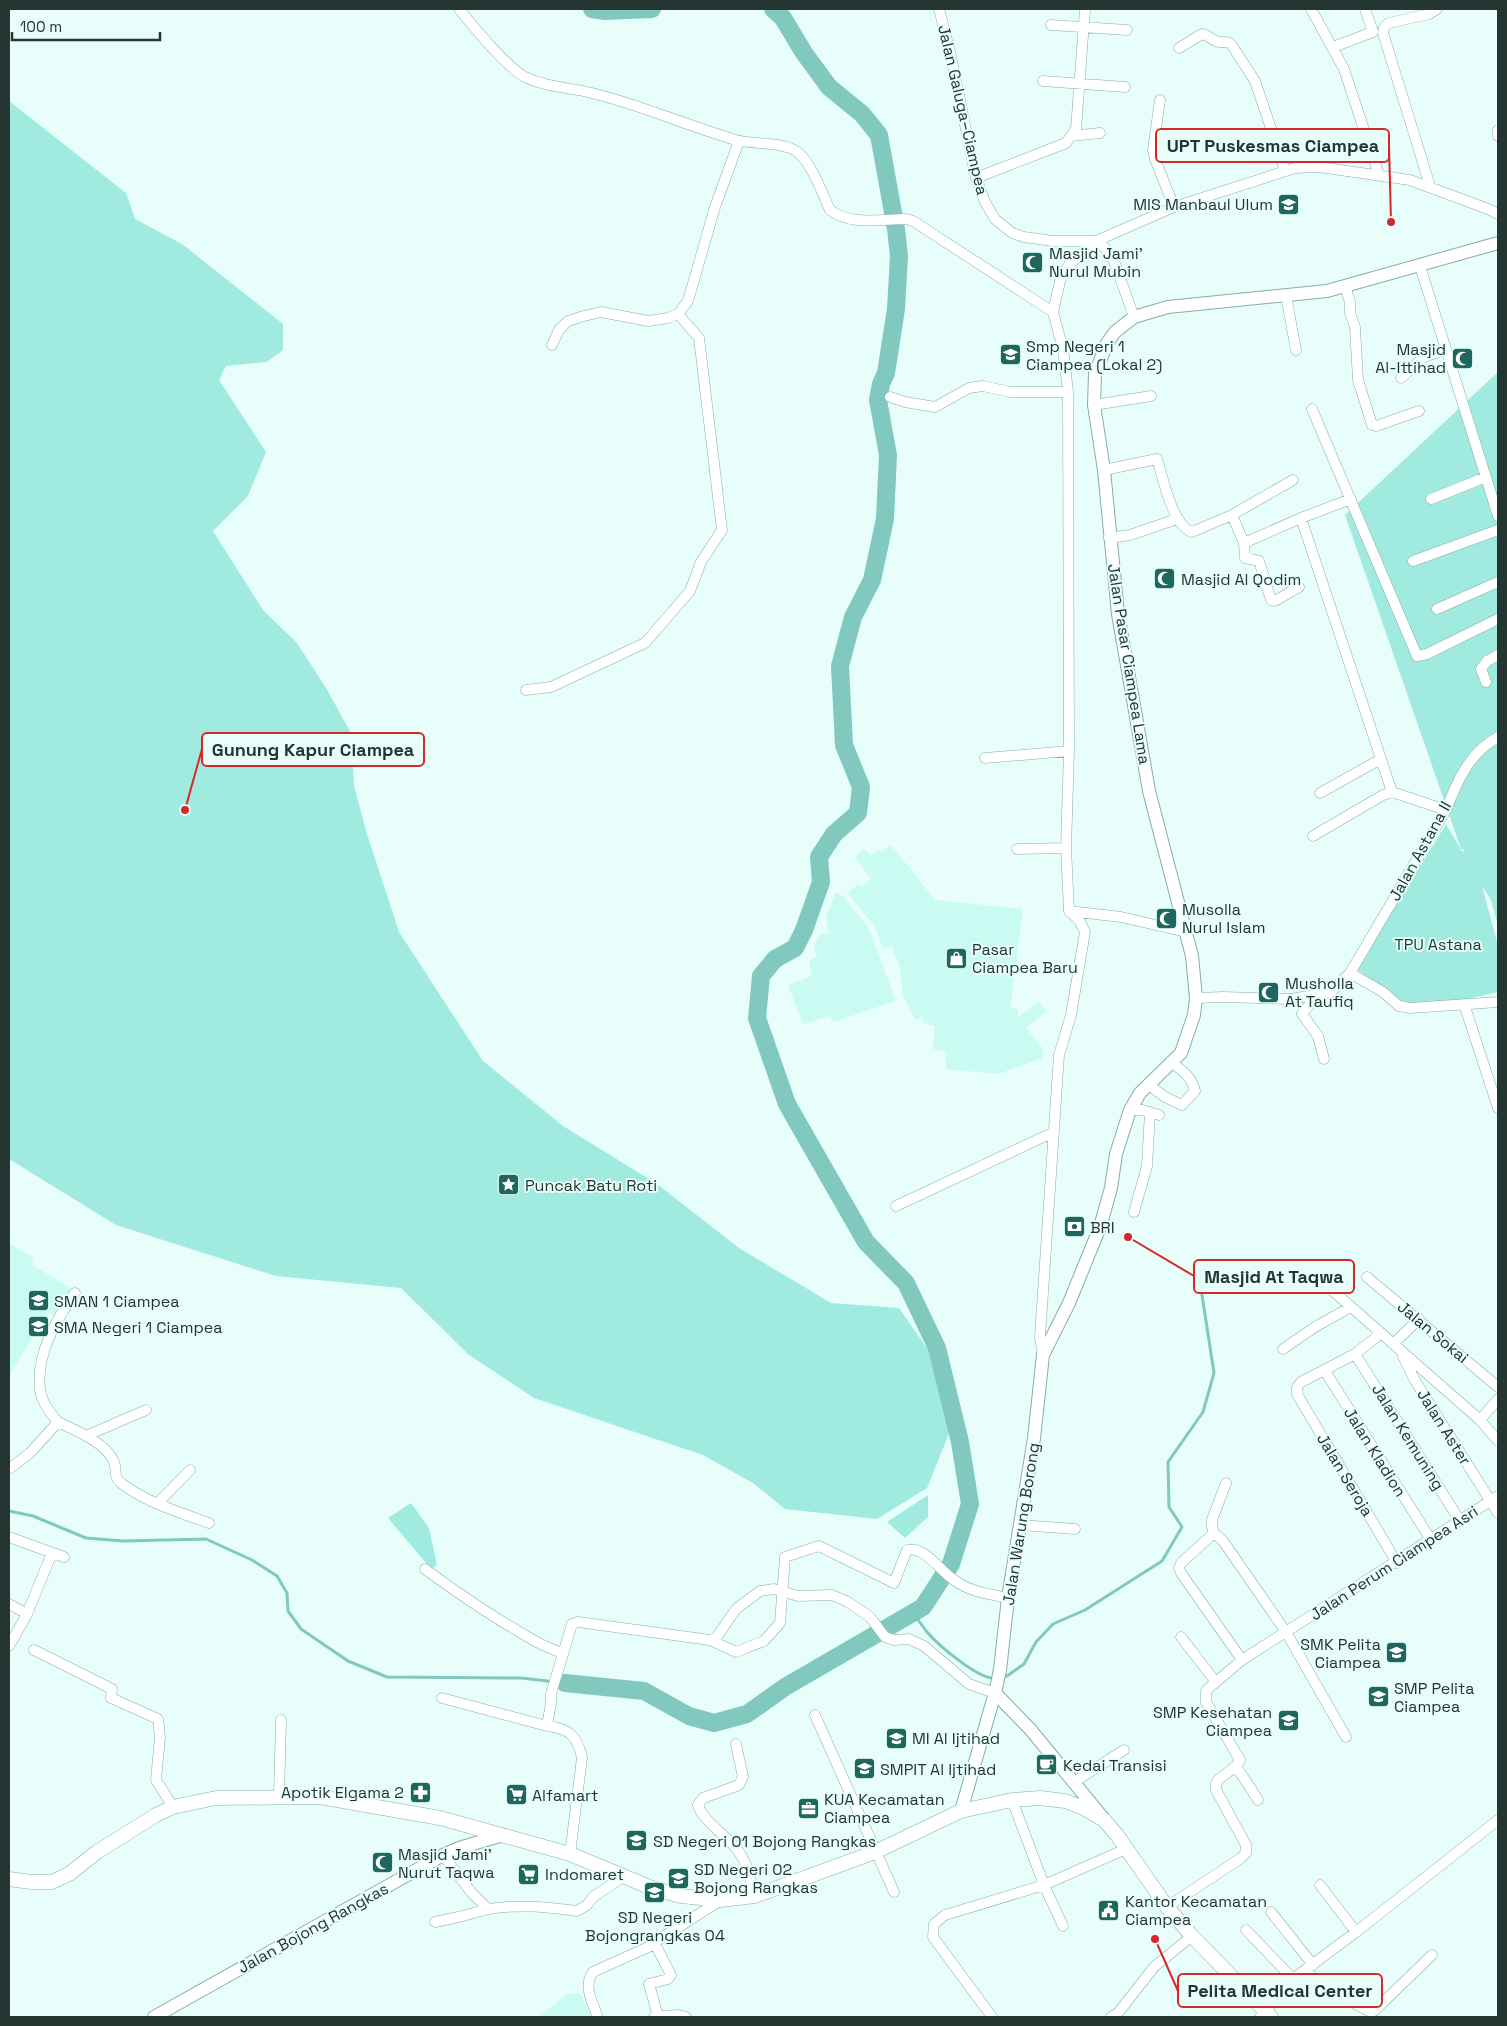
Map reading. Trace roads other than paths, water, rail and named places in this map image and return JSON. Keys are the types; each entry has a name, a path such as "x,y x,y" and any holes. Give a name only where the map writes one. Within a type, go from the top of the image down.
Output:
{"highway":[{"path":"9,1879 52,1882 69,1874 97,1852 156,1814 174,1807 216,1798 320,1797 377,1805 440,1818 570,1854 652,1888 681,1896 721,1900 755,1896 875,1852 961,1810 1012,1800 1040,1798 1065,1802 1084,1808 1104,1820 1167,1907 1265,2015"}],"main road":[{"name":"Jalan Pasar Ciampea Lama","path":"1043,1355 1069,1303 1100,1227 1111,1188 1116,1154 1130,1110 1140,1093 1181,1053 1193,1021 1196,998 1195,976 1186,932 1149,791 1118,614 1109,538 1104,470 1094,405 1095,374 1107,344 1114,332 1134,317 1168,307 1327,291 1498,243"},
{"name":"Jalan Warung Borong","path":"961,1810 996,1693 1008,1598 1034,1438 1043,1355"},
{"path":"996,1693 1030,1729 1104,1820"},
{"name":"Jalan Bojong Rangkas","path":"154,2017 443,1855 459,1848 503,1835"}],"street":[{"path":"459,9 479,33 525,76 545,84 590,92 739,141 787,147 795,150 806,161 830,210 836,215 850,220 906,219 920,225 1053,312"},
{"name":"Jalan Galuga–Ciampea","path":"939,9 950,52 976,178 985,202 995,219 1012,232 1024,237 1053,241 1097,240 1174,207 1285,170 1319,167 1410,180 1493,207 1498,214"},
{"path":"976,178 1066,143 1076,129 1085,9"},
{"path":"1311,9 1344,69 1379,175"},
{"path":"1333,47 1373,32 1365,9"},
{"path":"1430,186 1382,33 1384,27 1389,23 1429,14 1437,9"},
{"path":"1052,24 1127,30"},
{"path":"1179,48 1202,34 1216,42 1231,44 1255,80 1285,170"},
{"path":"1042,81 1125,87"},
{"path":"1160,100 1153,150 1174,207"},
{"path":"1498,130 1498,136"},
{"path":"1071,136 1100,133"},
{"path":"552,345 559,330 568,321 584,316 601,312 648,321 668,318 678,314 688,301 715,207 739,141"},
{"path":"1043,1355 1040,1337 1059,1055 1071,1015 1085,932 1079,920 1069,911 1066,848 1068,751 1068,392 1063,350 1053,312 1062,277 1069,265 1097,240 1114,261 1134,317"},
{"path":"1420,266 1498,513"},
{"path":"1345,286 1355,328 1358,380 1372,425 1376,426 1418,412"},
{"path":"1286,296 1296,350"},
{"path":"526,690 551,687 645,642 690,591 701,562 722,530 698,338 678,314"},
{"path":"1402,378 1424,357 1446,349"},
{"path":"890,397 905,402 935,407 969,388 983,386 1010,392 1068,392"},
{"path":"1094,405 1151,396"},
{"path":"1312,409 1418,656 1428,654 1498,619"},
{"path":"1104,470 1156,454 1177,519 1186,530 1192,532 1232,515 1293,480"},
{"path":"1431,499 1486,477"},
{"path":"1244,543 1351,499"},
{"path":"1232,515 1244,543 1245,558 1259,561 1271,600 1275,601 1299,587"},
{"path":"1301,518 1392,792"},
{"path":"1109,538 1130,535 1177,519"},
{"path":"1413,561 1498,530"},
{"path":"1437,609 1498,582"},
{"path":"1486,682 1481,669 1487,661 1498,656"},
{"name":"Jalan Astana II","path":"1319,993 1331,992 1350,973 1446,810 1455,784 1476,753 1498,737"},
{"path":"986,758 1068,751"},
{"path":"1320,793 1381,759"},
{"path":"1313,836 1383,795 1392,792 1446,810"},
{"path":"1018,849 1066,848"},
{"path":"1069,911 1129,918 1186,932"},
{"path":"1350,973 1383,992 1399,1006 1410,1008 1498,1002"},
{"path":"1196,998 1291,999 1319,993"},
{"path":"1319,993 1302,1014 1318,1036 1324,1059"},
{"path":"1464,1004 1498,1108"},
{"path":"1149,1085 1165,1097 1182,1105 1195,1091 1186,1073 1172,1063"},
{"path":"1130,1110 1154,1114 1147,1166 1134,1212"},
{"path":"896,1206 1054,1132"},
{"name":"Jalan Sokai","path":"1367,1278 1419,1319 1498,1387"},
{"path":"1333,1291 1480,1420 1498,1441"},
{"path":"76,1293 55,1324 49,1339 40,1375 40,1390 44,1402 58,1422 88,1435 113,1460 116,1477 121,1483 157,1504 209,1523"},
{"path":"1283,1349 1315,1327 1351,1307"},
{"path":"1396,1348 1419,1319"},
{"path":"1325,1371 1355,1354 1380,1334"},
{"name":"Jalan Aster","path":"1396,1348 1414,1379 1494,1498 1498,1513"},
{"name":"Jalan Kemuning","path":"1355,1354 1460,1521"},
{"name":"Jalan Seroja","path":"1325,1371 1301,1382 1297,1387 1297,1394 1397,1563"},
{"name":"Jalan Kladion","path":"1325,1371 1429,1536"},
{"path":"1480,1420 1498,1399"},
{"path":"88,1435 146,1410"},
{"path":"9,1469 30,1453 58,1422"},
{"path":"157,1504 190,1470"},
{"path":"1226,1483 1212,1520 1214,1533 1223,1541 1286,1632 1346,1737"},
{"name":"Jalan Perum Ciampea Asri","path":"1215,1681 1242,1660 1397,1563 1429,1536 1460,1521 1494,1498"},
{"path":"1020,1524 1075,1529"},
{"path":"1214,1533 1181,1563 1179,1568 1242,1660"},
{"path":"9,1536 64,1557"},
{"path":"547,1726 556,1676 572,1624 578,1622 710,1640 736,1652 764,1641 780,1623 785,1557 819,1546 894,1583 907,1550 917,1550 954,1581 971,1591 1008,1598"},
{"path":"9,1646 26,1614 52,1553"},
{"path":"425,1568 464,1598 493,1617 546,1648 563,1653"},
{"path":"710,1640 716,1638 736,1609 752,1596 767,1589 798,1596 824,1594 839,1597 870,1617 885,1637 894,1640 909,1639 924,1646 969,1684 996,1693"},
{"path":"9,1604 26,1614"},
{"path":"1167,1907 1246,1853 1246,1845 1216,1786 1218,1780 1236,1766 1240,1756 1206,1702 1206,1691 1215,1681 1181,1637"},
{"path":"34,1650 112,1689 111,1698 158,1719 160,1738 156,1780 174,1807"},
{"path":"442,1698 547,1726 562,1728 576,1741 582,1758 570,1854"},
{"path":"815,1715 894,1892"},
{"path":"279,1796 281,1720"},
{"path":"736,1744 743,1777 742,1782 738,1786 703,1798 698,1805 704,1816 740,1853 745,1862 755,1896"},
{"path":"1074,1782 1124,1750"},
{"path":"1236,1766 1258,1800"},
{"path":"1012,1800 1044,1885 1063,1926"},
{"path":"1265,2015 1293,1979 1498,1820"},
{"path":"992,2017 934,1936 934,1924 945,1915 1044,1885 1126,1849"},
{"path":"443,1855 471,1892 488,1909"},
{"path":"435,1922 488,1909 521,1905 577,1912 588,1905 593,1897 624,1876"},
{"path":"1320,1885 1356,1932"},
{"path":"597,2015 588,1988 593,1972 655,1944 657,1940 721,1900"},
{"path":"1272,1912 1323,1987 1369,2011 1374,2011 1432,1955"},
{"path":"1246,1930 1293,1979"},
{"path":"1117,2016 1154,1967 1192,1936"},
{"path":"655,1944 671,1975 668,1979 650,1984 656,2017 679,2014 686,2017"}],"waterway":[{"path":"592,9 605,11 652,9"},
{"path":"565,1683 644,1691 689,1716 714,1723 747,1714 785,1687 923,1607 951,1564 970,1504 960,1442 937,1348 906,1283 866,1242 787,1104 757,1018 761,976 775,959 795,948 804,930 821,882 819,857 834,834 858,813 861,787 844,745 840,666 853,617 872,580 885,519 888,455 878,400 881,384 886,373 896,309 899,256 879,135 862,114 829,87 804,53 783,18 773,9"},
{"path":"1001,1677 1007,1676 1024,1664 1036,1642 1053,1624 1085,1610 1162,1561 1182,1527 1169,1507 1168,1462 1203,1412 1214,1373 1200,1282"},
{"path":"9,1511 33,1516 86,1538 123,1541 206,1539 252,1560 277,1576 287,1593 288,1611 301,1629 348,1661 387,1677 521,1678 565,1683"},
{"path":"913,1613 927,1632 949,1653 969,1668 988,1677 995,1678"}],"place":[{"name":"MIS Manbaul Ulum","path":"1289,204"},
{"name":"UPT Puskesmas Ciampea","path":"1391,222"},
{"name":"Masjid Jami' Nurul Mubin","path":"1033,262"},
{"name":"Smp Negeri 1 Ciampea (Lokal 2)","path":"1010,355"},
{"name":"Masjid Al-Ittihad","path":"1462,358"},
{"name":"Masjid Al Qodim","path":"1165,579"},
{"name":"Gunung Kapur Ciampea","path":"185,810"},
{"name":"Musolla Nurul Islam","path":"1166,918"},
{"name":"Pasar Ciampea Baru","path":"956,958"},
{"name":"Musholla At Taufiq","path":"1269,992"},
{"name":"Puncak Batu Roti","path":"509,1185"},
{"name":"BRI","path":"1074,1227"},
{"name":"Masjid At Taqwa","path":"1128,1237"},
{"name":"SMAN 1 Ciampea","path":"38,1301"},
{"name":"SMA Negeri 1 Ciampea","path":"38,1327"},
{"name":"SMK Pelita Ciampea","path":"1397,1653"},
{"name":"SMP Pelita Ciampea","path":"1378,1697"},
{"name":"SMP Kesehatan Ciampea","path":"1288,1721"},
{"name":"MI Al Ijtihad","path":"896,1738"},
{"name":"Kedai Transisi","path":"1047,1765"},
{"name":"SMPIT Al Ijtihad","path":"864,1769"},
{"name":"Apotik Elgama 2","path":"420,1792"},
{"name":"Alfamart","path":"516,1795"},
{"name":"KUA Kecamatan Ciampea","path":"808,1808"},
{"name":"SD Negeri 01 Bojong Rangkas","path":"637,1841"},
{"name":"Masjid Jami' Nurut Taqwa","path":"382,1863"},
{"name":"Indomaret","path":"529,1874"},
{"name":"SD Negeri 02 Bojong Rangkas","path":"678,1878"},
{"name":"SD Negeri Bojongrangkas 04","path":"655,1893"},
{"name":"Kantor Kecamatan Ciampea","path":"1109,1910"},
{"name":"Pelita Medical Center","path":"1155,1939"}],"park label":[{"name":"TPU Astana","path":"1438,944"}]}
